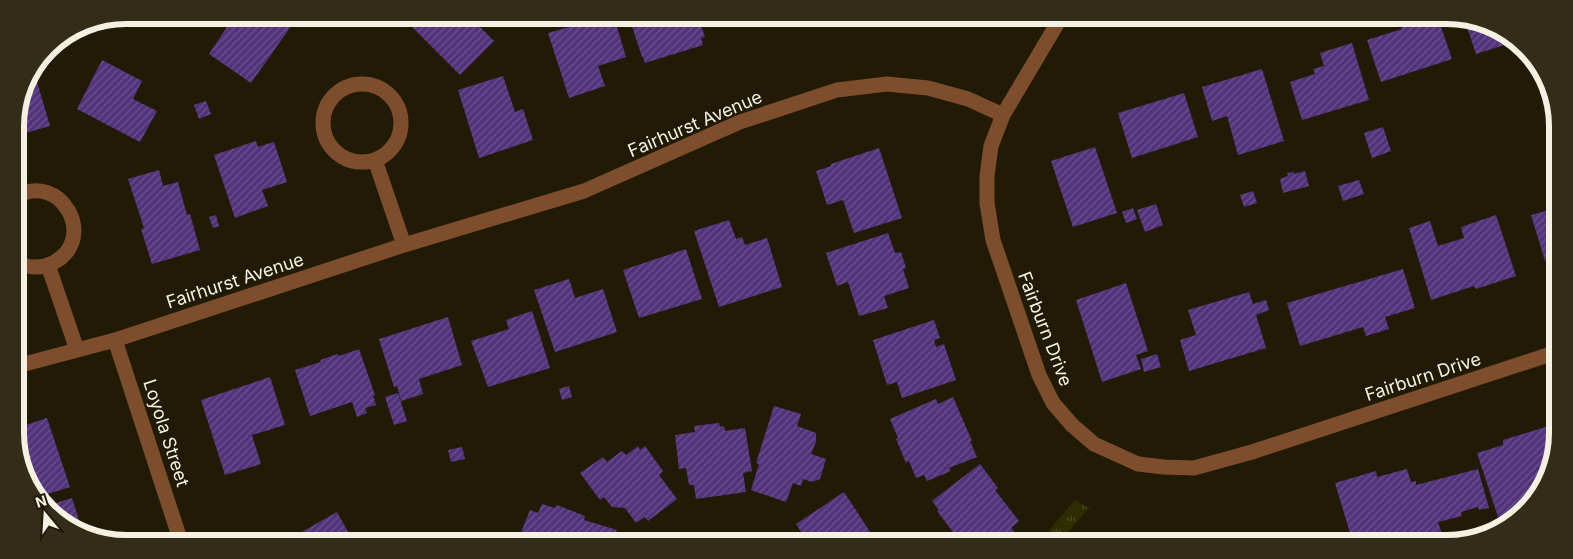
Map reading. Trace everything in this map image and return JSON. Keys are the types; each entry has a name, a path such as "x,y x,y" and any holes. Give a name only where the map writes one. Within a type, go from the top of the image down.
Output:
{"street":[{"name":"Fairburn Drive","path":"1057,24 1003,115 991,146 987,176 988,203 992,240 1039,375 1053,403 1072,426 1094,444 1138,464 1194,468 1222,461 1549,355"},
{"path":"361,83 373,84 384,90 394,99 400,109 402,122 400,134 395,145 386,154 375,160 362,162 348,160 337,153 328,143 323,130 323,116 328,104 336,93 348,86 361,83"},
{"name":"Fairhurst Avenue","path":"24,364 116,340 404,245 584,191 740,122 837,90 887,84 928,88 968,98 1003,115"},
{"path":"375,160 404,245"},
{"path":"24,192 34,190 46,192 57,197 72,216 74,228 73,240 68,251 59,260 36,268 24,265"},
{"path":"48,265 77,350"},
{"name":"Loyola Street","path":"116,340 179,535"}],"green space":[{"path":"1075,500 1089,508 1065,535 1045,535"}],"building":[{"path":"229,24 293,24 251,83 209,54"},
{"path":"477,24 494,41 460,75 410,25"},
{"path":"579,24 616,24 626,57 598,66 605,86 569,98 548,33"},
{"path":"631,24 700,24 705,37 701,38 703,45 645,63"},
{"path":"1440,24 1452,59 1381,82 1367,40 1402,29 1401,25"},
{"path":"1467,26 1492,34 1508,44 1476,54"},
{"path":"1352,43 1369,100 1302,120 1290,82 1315,74 1313,69 1324,66 1320,53"},
{"path":"102,60 142,81 133,99 157,111 140,142 77,109"},
{"path":"1262,69 1284,141 1238,155 1227,116 1212,121 1202,87"},
{"path":"503,76 515,112 523,109 533,140 479,158 458,90"},
{"path":"36,78 50,126 24,133 27,100"},
{"path":"1184,93 1198,137 1132,158 1118,113"},
{"path":"206,101 211,114 199,119 194,105"},
{"path":"1383,127 1391,151 1372,158 1364,133"},
{"path":"256,141 258,147 274,142 287,182 262,190 268,206 235,218 214,155"},
{"path":"1095,147 1117,213 1073,227 1051,161"},
{"path":"879,148 902,218 854,233 843,200 827,205 816,171"},
{"path":"159,170 163,186 178,182 187,215 190,214 200,250 152,264 141,229 144,228 128,179"},
{"path":"1305,171 1309,186 1283,193 1280,179 1288,176 1287,173 1294,172 1294,174"},
{"path":"1359,180 1364,194 1343,201 1338,186"},
{"path":"1253,191 1257,203 1244,207 1240,195"},
{"path":"1156,204 1163,225 1145,232 1137,210"},
{"path":"1133,208 1137,219 1126,223 1122,212"},
{"path":"1549,210 1549,260 1545,261 1531,215"},
{"path":"216,215 219,226 213,228 209,217"},
{"path":"1496,215 1516,276 1476,289 1474,286 1431,300 1409,228 1430,221 1438,246 1464,238 1461,227"},
{"path":"729,220 736,239 742,237 745,245 767,238 782,287 719,307 694,231"},
{"path":"888,233 895,253 901,252 906,268 903,269 909,288 884,296 888,308 859,316 848,282 837,286 826,253"},
{"path":"686,249 702,299 639,318 623,270"},
{"path":"1403,269 1415,308 1385,317 1389,329 1366,336 1363,327 1300,346 1287,303"},
{"path":"569,279 575,298 603,289 617,332 555,352 534,290"},
{"path":"1126,283 1148,351 1136,355 1141,369 1102,382 1076,300"},
{"path":"1249,292 1253,304 1266,300 1269,310 1256,315 1266,348 1189,371 1180,340 1196,335 1188,310"},
{"path":"532,311 550,368 488,387 471,341 509,329 506,320"},
{"path":"448,317 462,365 419,379 423,394 401,401 397,386 394,387 379,339"},
{"path":"934,320 940,338 934,340 936,347 944,344 956,380 902,398 897,382 887,385 873,340"},
{"path":"359,349 375,395 373,396 376,405 365,408 367,413 357,417 352,402 310,416 295,370 321,362 320,360 338,354 339,356"},
{"path":"1157,354 1161,367 1144,372 1141,359"},
{"path":"270,377 285,425 252,435 261,464 225,475 201,400"},
{"path":"569,386 572,397 562,400 559,389"},
{"path":"398,393 407,421 394,425 385,397"},
{"path":"953,397 977,457 949,468 951,471 927,481 924,475 916,478 909,461 906,463 890,419 936,399 938,404"},
{"path":"774,406 801,414 797,426 816,433 816,442 811,454 826,459 820,479 812,482 803,479 801,486 793,483 786,502 751,490 759,464 756,463"},
{"path":"47,418 70,487 64,489 40,489 29,466 24,426"},
{"path":"719,423 720,427 724,426 725,431 745,428 752,471 743,473 746,492 696,499 694,485 689,485 686,468 679,469 675,435 695,432 694,426"},
{"path":"1549,426 1547,453 1539,478 1524,500 1499,521 1477,453 1503,445 1503,440"},
{"path":"638,446 640,450 645,446 663,471 659,475 677,499 648,521 645,517 636,523 625,508 612,507 604,497 600,500 580,473 603,457 607,462 622,451 626,455"},
{"path":"462,447 465,459 451,462 448,450"},
{"path":"980,464 998,488 995,490 1019,521 1011,528 1014,531 1009,535 950,535 953,532 932,501"},
{"path":"1407,469 1411,482 1416,481 1416,485 1478,469 1489,508 1479,510 1478,507 1461,512 1462,516 1438,522 1442,535 1351,535 1335,483 1376,471 1377,477"},
{"path":"844,492 872,535 803,535 796,524"},
{"path":"72,498 80,525 70,519 70,499"},
{"path":"542,504 555,508 557,505 585,516 584,520 617,530 614,535 520,535 530,510 538,513"},
{"path":"337,512 350,535 297,535"}]}
